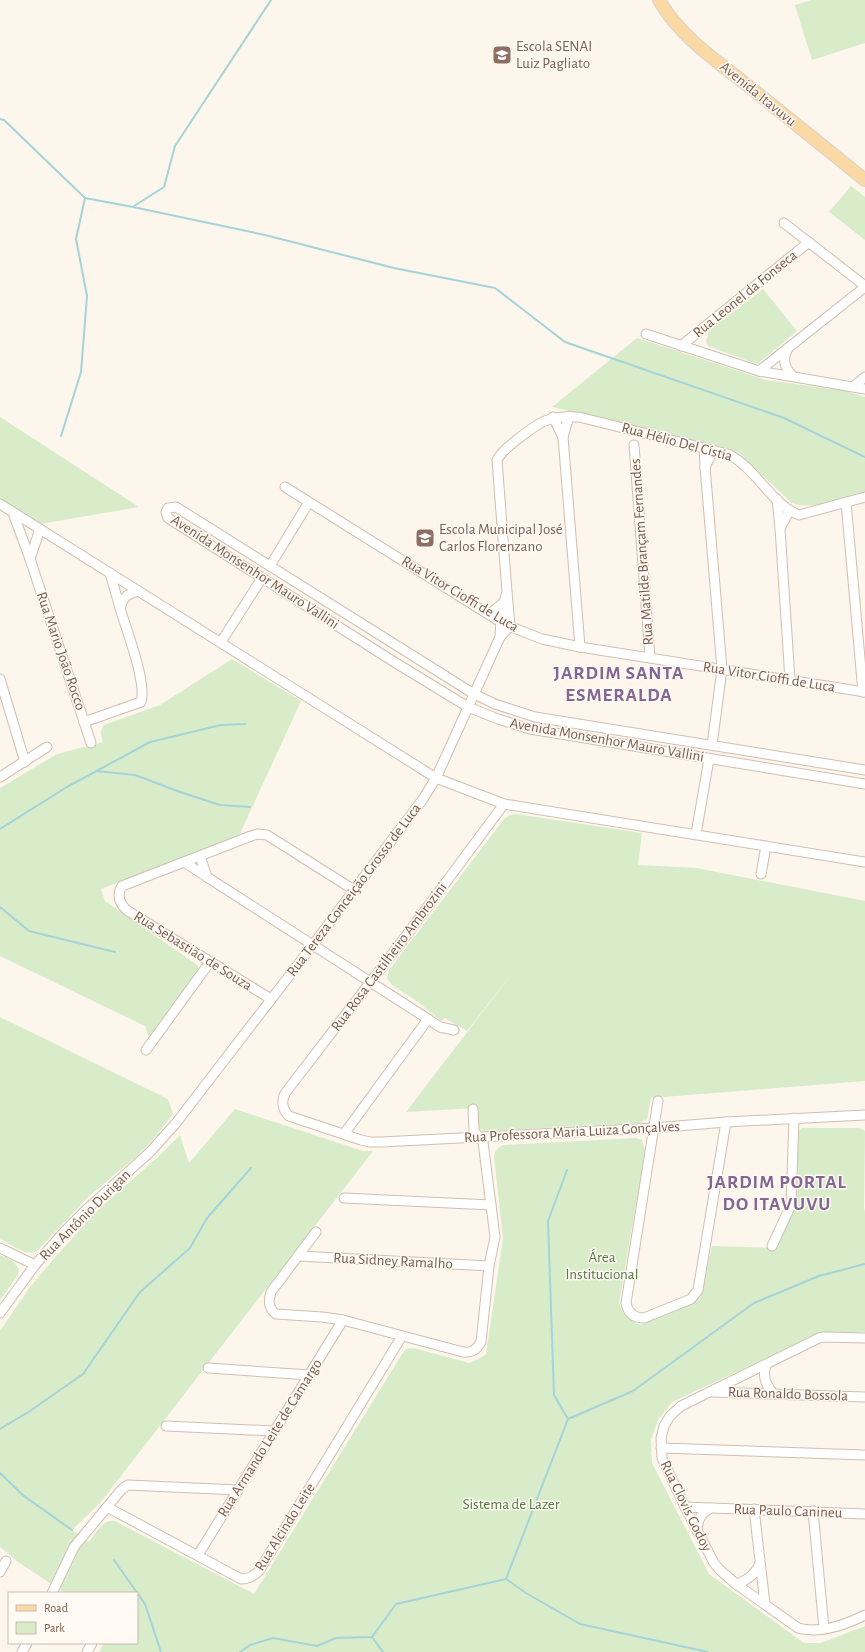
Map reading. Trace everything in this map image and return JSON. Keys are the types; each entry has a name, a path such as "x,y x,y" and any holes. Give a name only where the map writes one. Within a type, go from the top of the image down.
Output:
{"main road":[{"name":"Avenida Itavuvu","path":"659,0 666,12 682,30 713,58 865,180"}],"street":[{"path":"759,371 865,286 784,223"},
{"name":"Rua Leonel da Fonseca","path":"681,346 809,242"},
{"path":"646,334 759,371 865,389"},
{"path":"788,348 784,361 785,366 794,377"},
{"path":"854,386 865,377"},
{"path":"561,416 580,647"},
{"path":"561,416 563,437"},
{"name":"Rua Hélio Del Cístia","path":"561,416 598,421 728,454 737,458 744,464 777,499 790,510"},
{"name":"Rua Tereza Conceição Grosso de Luca","path":"176,1123 313,946 423,799 436,778 500,637 510,626 496,464 499,456 532,428 544,420 561,416"},
{"name":"Rua Matilde Brançam Fernandes","path":"637,431 634,445 650,658"},
{"path":"704,449 722,669 712,745"},
{"path":"705,467 713,451"},
{"name":"Rua Vitor Cioffi de Luca","path":"285,487 501,621 542,639 580,647 864,692"},
{"path":"780,528 790,510 799,515 805,514 865,497"},
{"path":"777,499 790,680"},
{"path":"270,566 309,502"},
{"path":"846,502 864,692"},
{"path":"0,504 436,778 504,804 865,862"},
{"name":"Avenida Monsenhor Mauro Vallini","path":"865,770 535,717 495,704 474,694 176,507 168,508 166,512 168,518 392,660 468,706 498,719 530,729 865,784"},
{"name":"Rua Mario João Rocco","path":"13,513 25,544 91,743"},
{"path":"25,544 26,530 37,527"},
{"path":"30,559 37,527"},
{"path":"84,722 141,702 143,695 142,681 110,573"},
{"path":"221,642 262,578"},
{"path":"120,608 128,585"},
{"path":"124,597 139,591"},
{"name":"Rua Tereza Conceição Grosso de Luca","path":"500,637 506,592"},
{"path":"490,614 504,602"},
{"path":"0,680 26,762"},
{"path":"0,777 26,762 47,746"},
{"path":"696,834 709,759"},
{"name":"Rua Rosa Castilheiro Ambrozini","path":"285,1112 283,1100 286,1092 504,804"},
{"path":"184,862 251,836 262,834 267,835 354,890"},
{"path":"761,874 766,846"},
{"path":"200,856 207,877"},
{"path":"184,862 313,946 371,981 440,1027 454,1030"},
{"name":"Rua Sebastião de Souza","path":"184,862 126,883 120,889 119,899 123,908 271,999"},
{"path":"146,1050 210,962"},
{"path":"344,1134 428,1019"},
{"path":"658,1101 626,1303 630,1313 638,1318 644,1318 691,1300 698,1290 726,1122"},
{"path":"316,1232 271,1292 269,1304 271,1310 276,1314 343,1320 463,1352 470,1353 475,1350 481,1342 489,1266 495,1237 483,1142 474,1131 472,1109"},
{"name":"Rua Professora Maria Luiza Gonçalves","path":"285,1112 295,1119 370,1142 654,1128 726,1122 865,1115"},
{"path":"772,1246 791,1205 794,1118"},
{"name":"Rua Antônio Durigan","path":"0,1313 35,1265 81,1215 150,1152 176,1123"},
{"path":"344,1198 491,1205"},
{"path":"0,1248 35,1265"},
{"name":"Rua Sidney Ramalho","path":"298,1256 489,1266"},
{"name":"Rua Armando Leite de Camargo","path":"198,1555 343,1320"},
{"name":"Rua Alcindo Leite","path":"107,1507 241,1579 248,1579 259,1571 402,1336"},
{"name":"Rua Clovis Godoy","path":"865,1338 824,1337 681,1406 670,1416 664,1426 660,1448 665,1467 717,1567 736,1584 798,1628 814,1630 841,1625 865,1615"},
{"path":"766,1365 765,1378 769,1389 774,1394"},
{"path":"208,1368 309,1375"},
{"name":"Rua Ronaldo Bossola","path":"711,1392 865,1397"},
{"path":"166,1426 274,1431"},
{"path":"660,1448 865,1455"},
{"path":"52,1592 74,1547 122,1489 128,1485 238,1490"},
{"name":"Rua Paulo Canineu","path":"685,1507 865,1514"},
{"path":"697,1530 700,1516 704,1511 711,1508"},
{"path":"754,1509 765,1604"},
{"path":"814,1511 824,1628"},
{"path":"0,1572 6,1561"},
{"path":"736,1584 750,1578 760,1564"},
{"path":"751,1594 757,1583 760,1564"}],"green space":[{"path":"811,0 865,0 865,43 812,60 795,5"},
{"path":"851,186 865,197 865,240 829,212"},
{"path":"763,289 797,331 757,364 708,346 706,342 709,331"},
{"path":"637,338 766,380 847,391 865,397 865,492 810,506 792,503 739,453 731,449 552,407"},
{"path":"0,417 139,507 40,524 0,498"},
{"path":"232,659 301,701 239,836 101,889 105,901 196,964 198,967 198,972 149,1038 145,1026 0,956 0,788 57,754 103,742 101,732 104,725 160,705"},
{"path":"516,814 642,833 638,865 697,868 865,901 865,1081 651,1098 647,1119 640,1123 483,1131 478,1127 476,1108 406,1112 514,971 467,1031 445,1018 441,1021 418,1002 392,985 387,978 389,970 504,819 510,815"},
{"path":"0,1017 168,1099 173,1114 157,1135 138,1155 89,1196 37,1251 33,1252 18,1249 0,1239"},
{"path":"235,1109 363,1151 373,1151 100,1503 72,1530 89,1542 103,1524 110,1521 115,1521 254,1594 406,1349 414,1348 469,1363 486,1354 503,1238 494,1157 499,1147 503,1145 637,1138 642,1140 645,1151 619,1303 622,1311 627,1317 640,1325 697,1301 701,1296 712,1246 777,1248 796,1205 798,1135 802,1128 859,1128 865,1131 865,1332 817,1333 672,1402 658,1420 651,1440 652,1463 709,1574 804,1643 821,1643 865,1626 865,1652 99,1652 103,1644 138,1644 138,1592 63,1592 18,1562 0,1547 0,1331 30,1287 99,1209 159,1156 180,1135 189,1163"},
{"path":"0,1255 12,1260 19,1269 18,1275 0,1300"}],"waterway":[{"path":"134,206 164,187 175,146 271,0"},
{"path":"0,119 4,120 85,198 265,235 394,268 495,288 565,342 784,418 865,457"},
{"path":"61,436 81,372 87,296 76,239 85,198"},
{"path":"0,829 67,787 150,742 221,725 245,724"},
{"path":"96,771 135,775 220,805 250,807"},
{"path":"0,907 29,931 115,952"},
{"path":"0,1429 30,1411 83,1374 140,1292 190,1248 207,1218 251,1168"},
{"path":"240,1652 250,1645 273,1638 317,1646 336,1638 372,1637 396,1604 506,1579 568,1419 554,1395 548,1221 567,1170"},
{"path":"568,1419 633,1391 754,1303 819,1276 865,1264"},
{"path":"0,1473 24,1496 72,1530"},
{"path":"114,1560 137,1592"},
{"path":"506,1579 526,1593 580,1624 708,1652"},
{"path":"138,1594 145,1604 161,1652"},
{"path":"372,1637 383,1652"}],"place":[{"name":"Escola SENAI Luiz Pagliato","path":"502,55"},
{"name":"Escola Municipal José Carlos Florenzano","path":"425,538"}],"district":[{"name":"JARDIM SANTA ESMERALDA","path":"619,684"},
{"name":"JARDIM PORTAL DO ITAVUVU","path":"777,1193"}],"park label":[{"name":"Área Institucional","path":"602,1266"},
{"name":"Sistema de Lazer","path":"511,1504"}]}
